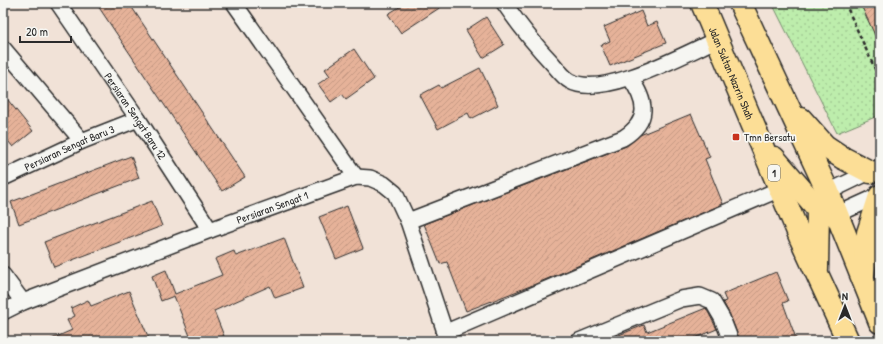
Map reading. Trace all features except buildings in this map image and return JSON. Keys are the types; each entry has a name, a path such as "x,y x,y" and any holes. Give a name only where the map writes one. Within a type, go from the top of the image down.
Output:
{"highway":[{"name":"Jalan Sultan Nazrin Shah","path":"702,3 816,273 848,341"},
{"path":"740,3 785,102 827,205 880,322"},
{"path":"785,102 825,146 843,158 875,169"},
{"path":"763,145 827,205"},
{"path":"863,282 868,233 880,195"},
{"path":"816,273 827,205"}],"street":[{"name":"Persiaran Sengat Baru 12","path":"58,3 138,119 210,230"},
{"path":"234,3 356,177"},
{"path":"504,3 528,38 569,81 580,86 590,86 630,78 718,39"},
{"path":"3,48 82,141"},
{"path":"408,221 623,138 633,132 639,124 643,98 630,78"},
{"name":"Persiaran Sengat Baru 3","path":"3,178 82,141 138,119"},
{"path":"875,169 880,195 827,205 875,169"},
{"name":"Persiaran Sengat 1","path":"3,312 23,302 210,230 356,177 370,178 384,184 394,193 408,221 446,337"},
{"path":"446,337 780,189"},
{"path":"3,275 23,302"},
{"path":"579,341 682,299 700,296 712,301 722,318 731,341"}],"path":[{"path":"845,3 880,80"}],"green space":[{"path":"772,3 880,3 880,115 837,133"}],"place":[{"name":"Tmn Bersatu","path":"736,137"}]}
